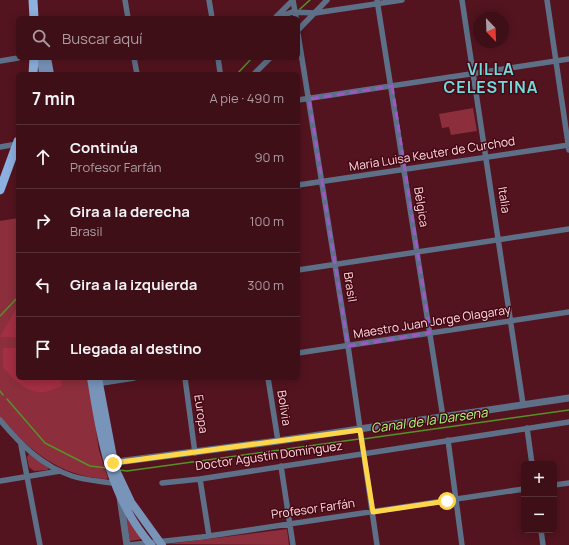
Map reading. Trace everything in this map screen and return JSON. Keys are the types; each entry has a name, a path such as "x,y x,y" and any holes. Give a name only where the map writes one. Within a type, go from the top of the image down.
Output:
{"main road":[{"path":"33,4 36,16"},
{"path":"32,72 34,60"},
{"path":"41,60 43,72"},
{"path":"47,60 50,72"},
{"path":"0,190 16,148"},
{"path":"95,381 110,463 118,484 120,497 150,544"},
{"path":"118,484 161,544"}],"street":[{"path":"125,0 128,16"},
{"path":"209,0 212,16"},
{"path":"293,0 295,16"},
{"path":"278,16 293,0"},
{"path":"300,28 327,0"},
{"path":"295,16 378,2 402,0"},
{"name":"Italia","path":"462,0 523,404"},
{"path":"547,0 569,147"},
{"name":"Bélgica","path":"378,2 443,417"},
{"path":"281,16 292,12 295,16"},
{"name":"Brasil","path":"300,46 348,346 377,545"},
{"path":"0,61 16,58"},
{"path":"300,100 569,59"},
{"path":"134,60 137,72"},
{"path":"218,60 220,72"},
{"path":"256,72 268,60"},
{"path":"0,147 16,143"},
{"name":"María Luisa Keuter de Curchod","path":"300,185 486,157 569,147"},
{"path":"300,270 569,229"},
{"name":"Maestro Juan Jorge Olagaray","path":"300,353 569,312"},
{"path":"95,381 108,380"},
{"name":"Europa","path":"185,380 195,453"},
{"name":"Bolivia","path":"268,380 278,442"},
{"name":"Doctor Agustín Domínguez","path":"110,463 278,442 569,398"},
{"path":"0,420 21,445 60,471 73,477 118,484"},
{"name":"Doctor Agustín Domínguez","path":"162,483 200,479 569,422"},
{"path":"527,428 532,461"},
{"path":"448,440 462,545"},
{"path":"21,445 40,545"},
{"path":"281,466 293,545"},
{"path":"0,481 60,471"},
{"path":"200,479 209,536"},
{"path":"557,485 569,483"},
{"name":"Profesor Farfán","path":"128,545 161,544 521,489"},
{"path":"120,497 128,545"},
{"path":"541,533 543,545"}],"highlighted area":[{"path":"392,86 430,333 348,346 309,99"}],"shaded area":[{"path":"473,108 477,131 451,135 449,127 442,128 439,114"},
{"path":"16,218 16,380 88,380 99,450 108,478 106,479 74,473 47,460 34,451 0,417 0,221"},
{"path":"16,309 16,337 0,337"},
{"path":"3,348 16,348 16,380 3,367"},
{"path":"16,380 60,380 62,386 50,391 37,392 20,384"},
{"path":"29,454 49,468 47,470 34,471 29,467 27,457"},
{"path":"126,515 142,539 130,541"},
{"path":"287,529 289,545 168,544"}],"waterway":[{"path":"300,9 310,0"},
{"path":"239,72 250,60"},
{"path":"0,316 16,299"},
{"name":"Canal de la Darsena","path":"0,391 3,395"},
{"name":"Canal de la Darsena","path":"7,399 45,443 90,466 107,468"},
{"name":"Canal de la Darsena","path":"363,439 569,410"},
{"name":"Canal de la Darsena","path":"119,470 127,471 359,439"}],"district":[{"name":"VILLA CELESTINA","path":"491,78"}],"route":[{"path":"113,463 360,430 373,512 447,501"}]}
